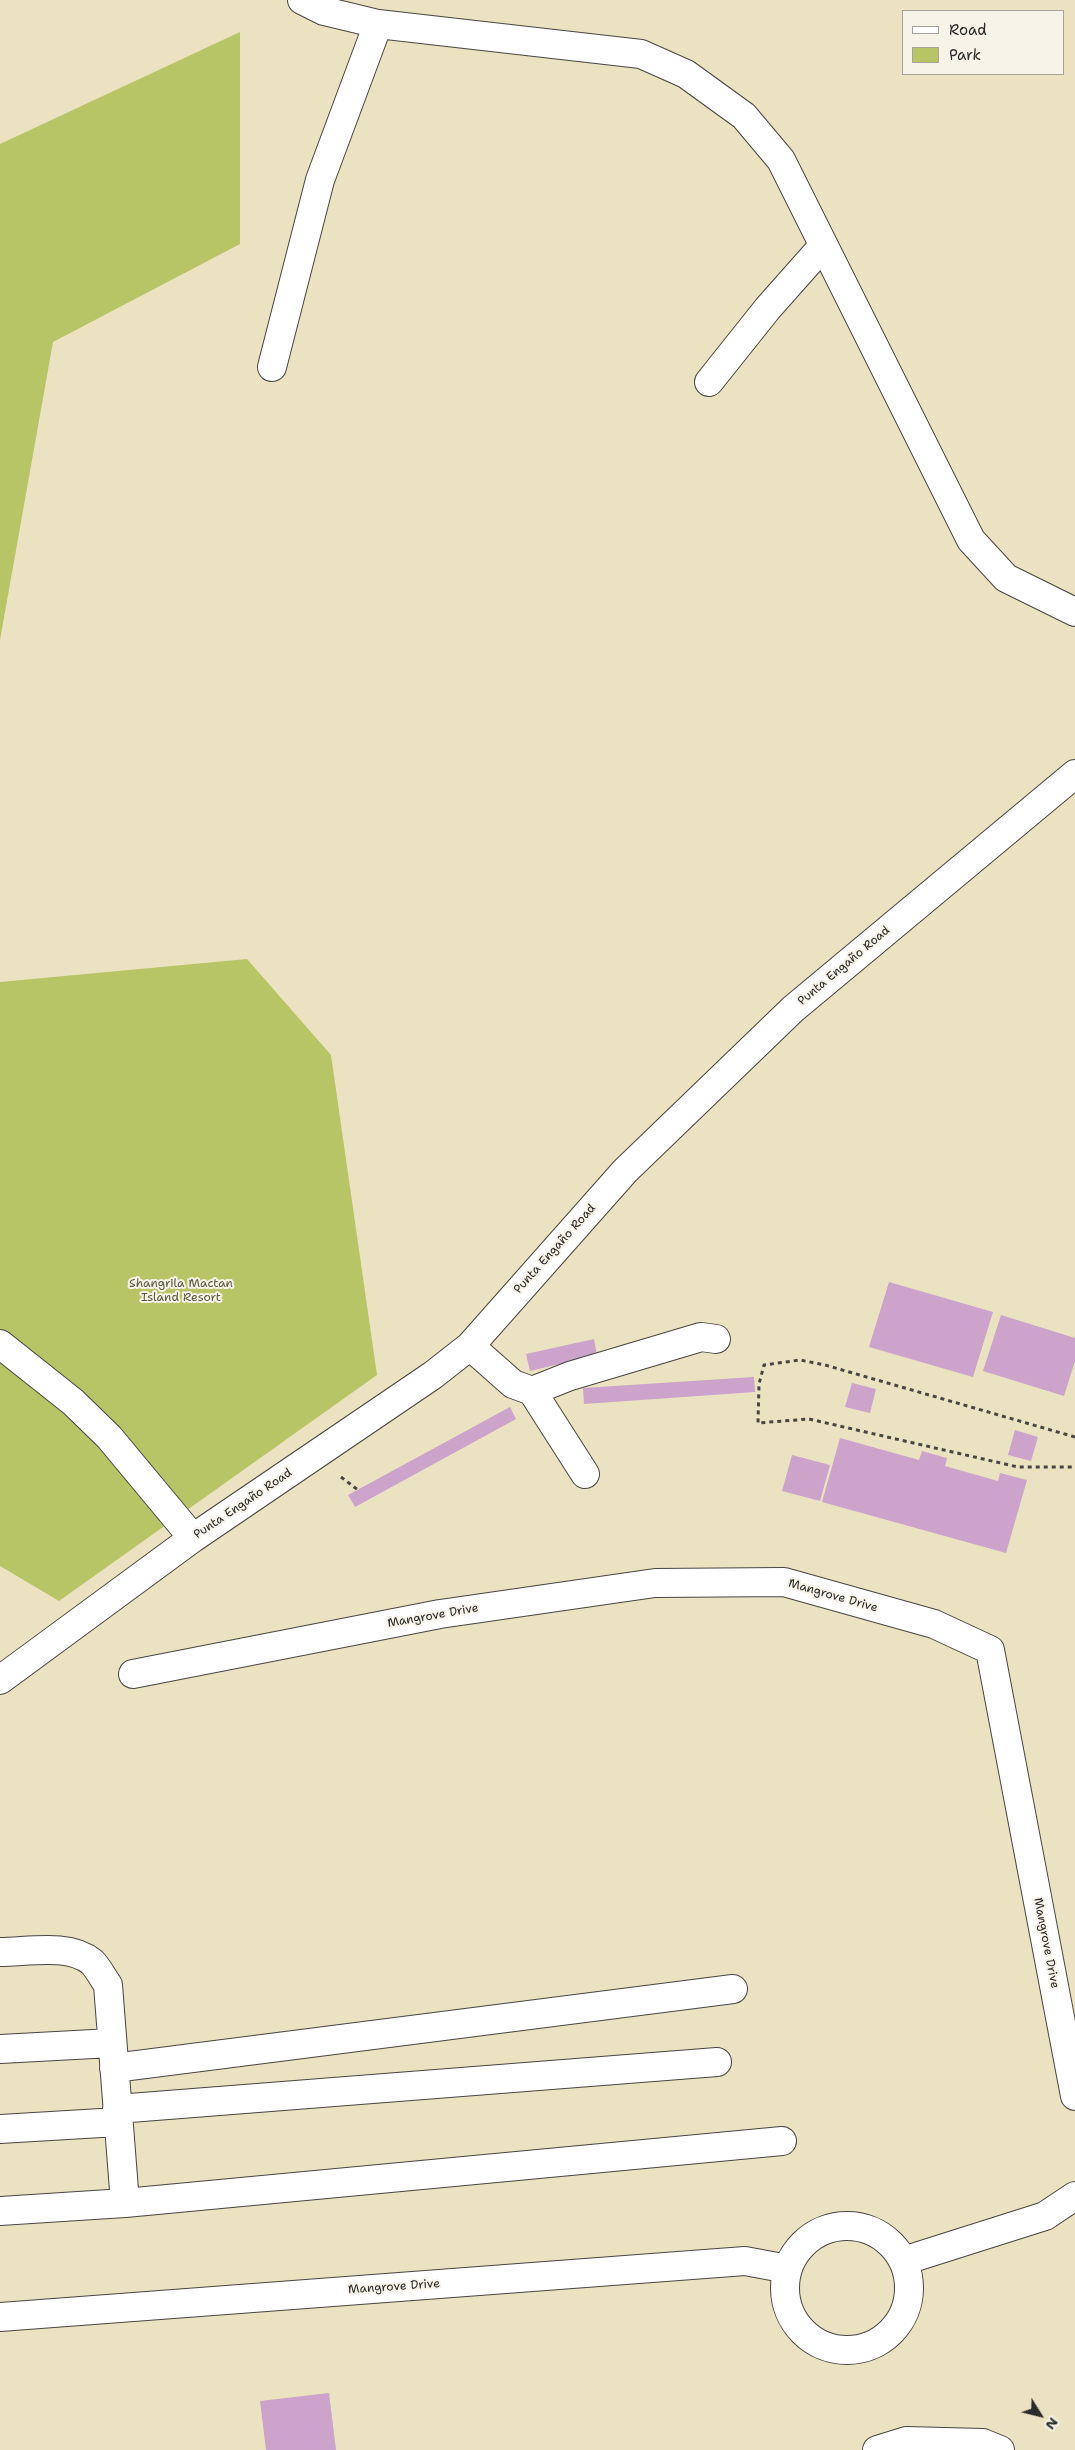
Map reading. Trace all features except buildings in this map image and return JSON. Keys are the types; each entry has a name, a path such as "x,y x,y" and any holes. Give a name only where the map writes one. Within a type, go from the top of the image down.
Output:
{"street":[{"path":"302,0 324,11 378,24 641,54 686,74 744,116 781,160 971,540 1006,578 1075,612"},
{"path":"272,367 320,180 378,24"},
{"path":"709,382 768,308 823,246"},
{"name":"Punta Engaño Road","path":"0,1680 192,1538 433,1375 470,1346 625,1171 793,1009 1075,774"},
{"path":"532,1391 570,1376 700,1337 716,1339"},
{"path":"0,1344 60,1390 109,1437 192,1538"},
{"path":"470,1346 513,1384 532,1391 585,1474"},
{"name":"Mangrove Drive","path":"133,1674 440,1614 655,1583 784,1582 934,1624 990,1650 1075,2096"},
{"path":"0,1952 62,1950 85,1957 94,1964 108,1985 125,2203"},
{"path":"0,2049 113,2055 732,1989"},
{"path":"0,2129 118,2116 717,2062"},
{"path":"0,2211 125,2203 782,2141"},
{"path":"903,2261 1045,2216 1075,2196"},
{"path":"854,2226 874,2232 891,2244 903,2261 908,2281 908,2301 900,2320 888,2335 870,2346 851,2350 831,2348 812,2340 798,2326 788,2309 785,2289 788,2269 798,2250 813,2236 833,2228 854,2226"},
{"name":"Mangrove Drive","path":"0,2317 745,2261 788,2269"},
{"path":"878,2450 906,2441 983,2442 1000,2450"}],"path":[{"path":"1075,1437 825,1365 800,1360 764,1365 757,1384 758,1423 809,1419 1018,1467 1075,1467"}],"green space":[{"path":"240,32 240,244 53,342 0,640 0,144"},
{"name":"Shangrila Mactan Island Resort","path":"247,959 331,1055 377,1375 59,1601 0,1566 0,982"}]}
